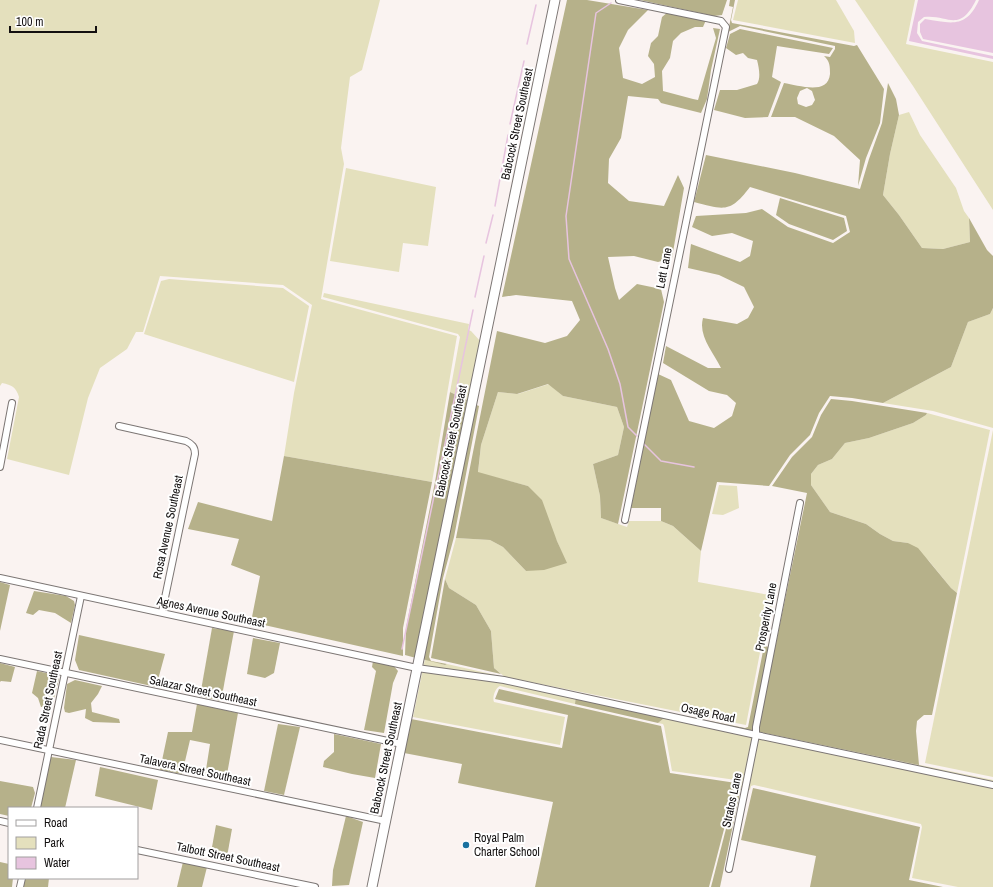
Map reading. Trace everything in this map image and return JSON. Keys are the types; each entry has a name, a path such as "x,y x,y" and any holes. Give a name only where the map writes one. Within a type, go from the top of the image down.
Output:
{"main road":[{"name":"Babcock Street Southeast","path":"372,887 555,0"}],"street":[{"name":"Lett Lane","path":"619,0 723,22 726,26 624,520"},
{"path":"0,467 12,403"},
{"name":"Rosa Avenue Southeast","path":"119,426 186,441 194,447 195,454 162,612"},
{"name":"Prosperity Lane","path":"756,736 756,728 800,503"},
{"name":"Agnes Avenue Southeast","path":"0,578 417,668"},
{"name":"Rada Street Southeast","path":"37,807 81,596"},
{"name":"Salazar Street Southeast","path":"0,659 402,744"},
{"name":"Osage Road","path":"417,668 504,680 756,736 993,785"},
{"name":"Stratos Lane","path":"729,869 756,736"},
{"name":"Talavera Street Southeast","path":"0,740 386,821"},
{"name":"Talbott Street Southeast","path":"138,850 315,887"}],"green space":[{"path":"0,0 380,0 362,70 350,77 341,148 344,164 321,299 457,336 432,482 284,456 294,393 312,305 283,285 160,276 143,332 136,332 127,349 100,368 88,398 69,475 7,459 19,397 15,389 11,386 2,383 0,386"},
{"path":"738,0 836,0 854,31 855,43 733,20"},
{"path":"855,0 915,0 906,44 993,62 993,210 913,86"},
{"path":"909,112 920,135 956,188 964,211 969,218 970,242 943,249 922,248 883,195 899,115"},
{"path":"346,168 436,187 428,246 403,243 399,272 330,261"},
{"path":"169,279 283,288 309,306 294,382 144,334 161,281"},
{"path":"324,293 469,324 468,330 471,331 481,342 469,401 450,392 460,337 458,334 323,297"},
{"path":"993,308 993,428 933,411 883,403 951,367 968,322 990,314"},
{"path":"549,384 563,396 617,407 624,427 618,455 593,464 600,496 601,518 627,527 629,521 661,521 673,526 701,551 698,582 775,596 762,642 746,725 505,677 494,668 491,631 476,605 449,588 445,579 456,538 490,540 503,547 526,571 566,563 557,541 528,486 478,473 481,445 498,392 518,394"},
{"path":"927,413 990,430 957,593 951,588 929,561 908,543 893,541 866,524 830,512 811,485 811,474 818,465 832,459 845,443 869,438 913,423"},
{"path":"993,430 993,777 925,763"},
{"path":"719,485 737,486 739,508 723,515 712,514"},
{"path":"425,659 445,665 447,664 500,676 505,680 576,694 575,704 500,686 494,693 494,702 565,717 560,745 413,717"},
{"path":"673,716 682,716 993,780 993,887 958,887 912,878 922,827 921,824 754,785 751,786 750,790 737,786 738,782 736,780 672,771 664,726 663,724 658,723 663,719"}],"shaded area":[{"path":"567,0 587,0 648,10 628,30 619,48 623,78 642,84 655,77 654,64 648,56 651,43 658,36 662,17 668,12 706,20 703,27 695,27 681,33 673,41 670,58 662,71 663,91 698,100 716,38 713,28 720,29 711,70 707,99 701,113 661,103 658,99 628,96 621,138 609,159 608,183 629,201 664,206 678,175 684,188 672,258 658,262 634,256 608,257 619,300 637,284 661,289 664,302 618,524 601,518 600,496 593,464 618,455 624,427 617,407 563,396 548,384 517,394 498,392 481,445 478,472 528,486 542,500 567,563 544,570 526,571 503,547 490,540 456,538 497,331 545,343 567,336 580,320 572,301 516,295 502,297"},
{"path":"640,0 727,0 722,15 714,16"},
{"path":"730,0 735,0 731,20 732,23 854,46 857,45 884,89 880,123 866,158 858,186 860,160 834,136 795,117 771,117 784,83 812,88 824,85 828,81 830,67 829,62 824,56 830,57 835,49 835,46 740,26 728,32 733,7 729,6","holes":["807,88 812,91 815,100 812,105 806,107 798,104 797,98 800,91"]},
{"path":"740,29 833,48 829,54 777,46 772,77 781,82 768,117 745,118 714,110 720,90 737,90 757,84 759,79 757,60 748,58 743,53 736,55 726,48 730,34"},
{"path":"888,83 896,99 899,115 883,195 922,248 943,249 970,242 969,218 987,250 993,256 993,308 990,314 968,322 951,367 883,403 830,396 819,413 810,435 790,455 769,486 717,482 701,551 673,526 661,521 661,508 631,508 658,374 671,380 689,421 714,428 732,416 736,403 727,395 709,391 663,363 666,346 708,368 721,368 704,338 702,325 703,318 737,324 748,318 754,307 744,287 719,275 688,268 691,244 740,262 750,256 753,241 732,233 712,236 692,227 696,216 746,213 762,209 788,227 833,243 850,232 846,216 750,187 737,201 726,207 713,207 694,202 706,155 795,173 860,189 882,123"},
{"path":"780,198 844,218 847,231 833,240 789,224 776,215"},
{"path":"450,392 469,401 416,658 405,655 406,628 435,482"},
{"path":"831,399 927,413 913,423 869,438 845,443 832,459 818,465 811,474 811,485 830,512 866,524 893,541 908,543 918,548 951,588 957,593 932,715 924,715 917,721 916,731 919,765 682,716 663,719 658,723 575,704 576,694 745,728 748,727 764,646 775,648 807,493 772,486 792,457 812,437 821,415"},
{"path":"474,404 479,406 454,537 443,578 429,657 431,661 447,664 445,665 422,659"},
{"path":"284,456 432,482 403,628 403,656 251,622 260,576 231,565 239,539 188,529 198,502 272,521"},
{"path":"445,579 449,588 476,605 491,631 494,668 501,674 431,658"},
{"path":"0,582 10,585 0,631"},
{"path":"34,591 66,596 74,601 75,605 71,623 55,613 39,610 33,615 26,613"},
{"path":"212,628 234,631 221,701 200,696"},
{"path":"79,635 165,654 156,687 79,670 75,660"},
{"path":"253,638 280,643 274,673 265,678 247,674"},
{"path":"373,661 393,665 398,671 393,683 384,733 364,730 376,671 372,667"},
{"path":"0,663 15,667 11,682 0,682"},
{"path":"37,671 55,675 59,679 52,706 41,707 38,698 32,693"},
{"path":"75,680 102,686 91,703 92,712 119,719 120,723 93,722 85,718 86,709 69,713 65,712 64,708 67,684"},
{"path":"499,689 661,726 670,773 736,783 709,887 535,887 553,802 458,783 462,764 404,753 411,719 562,748 568,715 495,699"},
{"path":"197,704 238,713 226,780 205,776 210,744 190,740 182,774 160,770 168,732 192,732"},
{"path":"278,724 300,727 284,795 264,791"},
{"path":"334,734 381,744 375,778 323,767 324,761 334,752"},
{"path":"51,757 76,760 65,807 39,807"},
{"path":"100,767 158,780 152,810 95,796"},
{"path":"0,781 33,787 35,793 31,807 8,807 8,816 0,814"},
{"path":"737,786 741,787 720,887 711,887"},
{"path":"753,788 920,827 909,880 943,887 810,887 816,856 741,840"},
{"path":"346,816 363,822 349,885 332,886 333,870"},
{"path":"216,825 232,829 226,862 210,858"},
{"path":"0,862 8,864 8,879 13,879 12,887 0,887"},
{"path":"183,862 207,867 202,887 177,887"},
{"path":"24,879 49,879 48,887 22,887"}],"water":[{"path":"918,0 976,0 964,17 958,20 924,17 918,22 917,33 922,41 993,56 993,59 909,41"},
{"path":"979,0 993,0 993,53 923,39 920,32 920,24 925,19 943,22 957,22 963,20 969,16"}],"waterway":[{"path":"611,3 596,13 566,216 569,259 608,349 620,384 628,427 637,436"},
{"path":"527,44 536,5"},
{"path":"510,124 524,61"},
{"path":"495,206 508,135"},
{"path":"486,243 493,215"},
{"path":"475,297 484,256"},
{"path":"402,649 473,310"},
{"path":"644,444 661,461 694,467"}],"place":[{"name":"Royal Palm Charter School","path":"466,845"}]}
